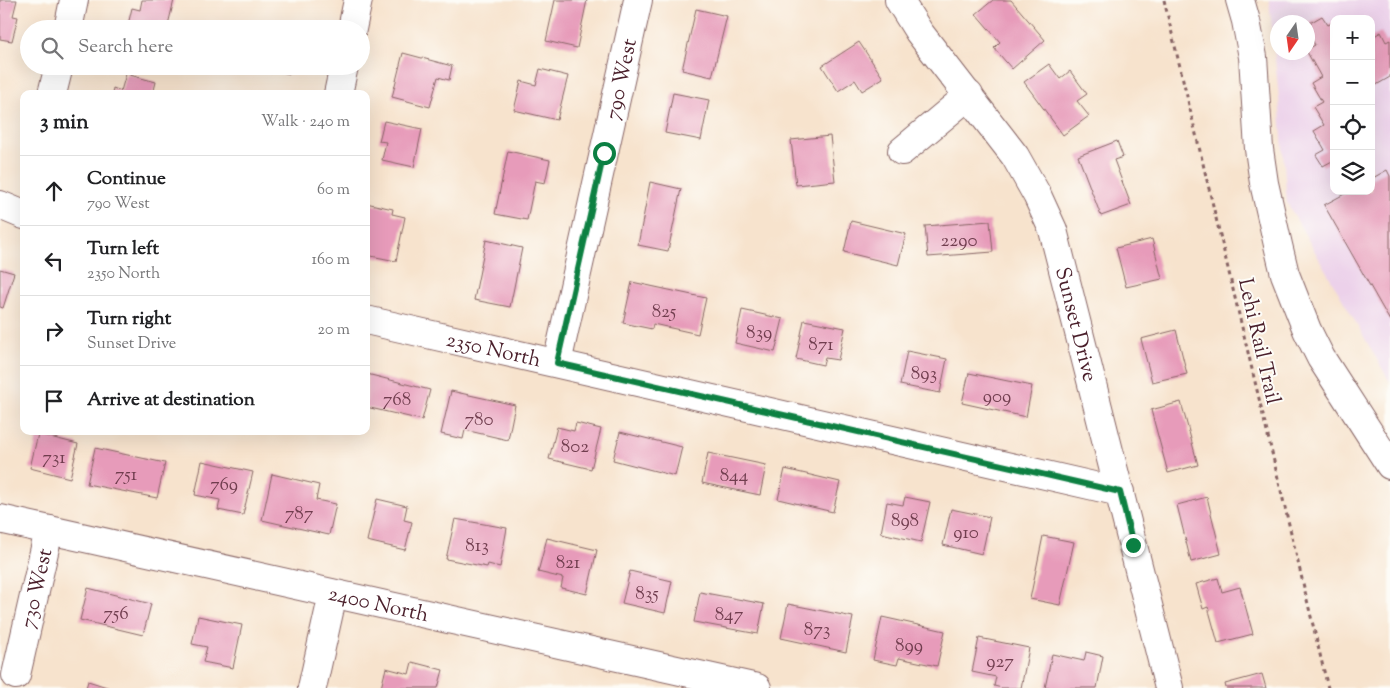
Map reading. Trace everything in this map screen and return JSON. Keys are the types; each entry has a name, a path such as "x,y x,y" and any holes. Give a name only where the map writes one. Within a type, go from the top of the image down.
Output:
{"street":[{"path":"70,20 74,0"},
{"path":"354,20 358,0"},
{"name":"790 West","path":"557,363 638,0"},
{"name":"Sunset Drive","path":"899,0 919,32 1015,156 1037,195 1053,230 1169,688"},
{"path":"1240,0 1253,57 1264,183 1285,274 1307,330 1321,358 1390,465"},
{"path":"53,90 57,75"},
{"path":"339,90 342,75"},
{"path":"902,151 969,95"},
{"path":"0,206 20,214"},
{"name":"2350 North","path":"370,321 1120,492"},
{"name":"2400 North","path":"0,519 333,594 679,680 756,688"},
{"name":"730 West","path":"16,675 48,530"},
{"path":"312,688 333,594"}],"path":[{"name":"Lehi Rail Trail","path":"1164,0 1328,688"}],"shaded area":[{"path":"1269,0 1390,0 1390,382 1287,203 1275,60 1315,60 1315,15 1271,15"}],"building":[{"path":"0,0 17,0 13,16 18,17 12,41 0,39"},
{"path":"142,0 174,0 169,20 129,20 132,8 140,10"},
{"path":"555,0 587,0 577,48 546,41"},
{"path":"993,0 1011,0 1045,40 1012,69 994,48 1000,42 976,14"},
{"path":"696,9 727,16 712,77 682,70"},
{"path":"1322,16 1328,25 1330,24 1330,162 1323,166 1316,155 1325,150 1314,131 1324,125 1313,107 1322,102 1311,83 1321,77 1311,60 1315,60 1315,20"},
{"path":"1381,32 1386,42 1390,40 1390,77 1375,86 1375,60 1375,36"},
{"path":"859,42 883,78 862,91 855,80 838,91 822,66"},
{"path":"403,53 452,66 449,80 438,77 430,107 392,97"},
{"path":"1049,64 1060,79 1070,71 1087,94 1077,101 1089,116 1063,135 1024,82"},
{"path":"540,69 568,76 557,120 514,110 521,81 536,85"},
{"path":"126,75 156,82 154,90 121,90"},
{"path":"673,93 709,100 701,140 665,133"},
{"path":"384,121 422,129 414,167 382,160 386,142 379,141"},
{"path":"830,136 835,181 796,185 791,140"},
{"path":"1117,141 1123,157 1114,160 1131,205 1101,216 1078,156"},
{"path":"508,151 550,160 545,183 535,181 527,220 495,214"},
{"path":"1387,170 1390,176 1390,321 1324,205 1343,195 1375,195 1375,177"},
{"path":"650,182 681,189 668,251 638,245"},
{"path":"370,204 393,209 392,214 405,217 396,261 370,256"},
{"path":"851,221 906,234 898,265 844,252"},
{"path":"990,221 993,252 928,257 925,226"},
{"path":"1152,239 1162,279 1126,287 1116,248"},
{"path":"486,240 522,248 510,307 474,300"},
{"path":"0,269 14,273 3,308 0,307"},
{"path":"632,282 706,298 698,334 653,324 652,329 623,323"},
{"path":"742,310 783,319 775,352 735,343"},
{"path":"804,320 845,328 838,360 825,358 823,365 796,359"},
{"path":"1176,330 1187,374 1152,382 1141,339"},
{"path":"907,351 947,359 940,393 900,385"},
{"path":"969,373 1032,386 1026,417 962,403"},
{"path":"370,375 430,390 422,420 370,408"},
{"path":"451,391 515,405 508,440 465,430 463,439 441,434"},
{"path":"1181,402 1198,465 1168,473 1151,410"},
{"path":"576,423 601,429 591,469 549,459 557,427 574,431"},
{"path":"620,432 682,447 675,476 613,460"},
{"path":"38,435 78,444 70,478 30,468"},
{"path":"95,448 165,463 157,498 87,484"},
{"path":"708,453 766,465 760,495 702,483"},
{"path":"202,461 253,472 243,515 218,510 220,500 195,495"},
{"path":"785,469 840,482 833,512 778,499"},
{"path":"272,474 319,485 316,500 336,504 329,535 262,520"},
{"path":"905,497 930,502 921,542 881,533 887,502 903,505"},
{"path":"1207,497 1221,554 1191,562 1177,505"},
{"path":"377,499 407,506 404,520 412,522 405,550 367,541"},
{"path":"951,509 990,517 982,554 943,545"},
{"path":"455,519 507,528 500,567 488,564 487,567 446,559"},
{"path":"1043,536 1074,542 1060,605 1030,599"},
{"path":"547,538 597,550 587,594 561,588 563,578 538,572"},
{"path":"630,571 672,581 665,613 622,603"},
{"path":"1218,578 1222,592 1240,587 1253,634 1218,643 1208,607 1203,609 1196,584"},
{"path":"88,588 151,604 143,635 80,620"},
{"path":"700,592 764,604 758,634 694,622"},
{"path":"788,604 853,617 846,652 781,638"},
{"path":"198,616 242,625 233,668 203,662 207,647 192,644"},
{"path":"882,617 945,631 937,666 899,658 897,665 873,660"},
{"path":"979,638 1029,648 1021,688 994,686 996,677 972,672"},
{"path":"1086,652 1103,656 1097,688 1045,688 1052,654 1084,661"},
{"path":"412,662 443,670 438,688 381,688 386,668 409,674"},
{"path":"1262,674 1266,688 1226,688 1225,684"},
{"path":"88,681 110,688 86,688"}],"route":[{"path":"604,153 557,363 1120,492 1133,545"}]}
